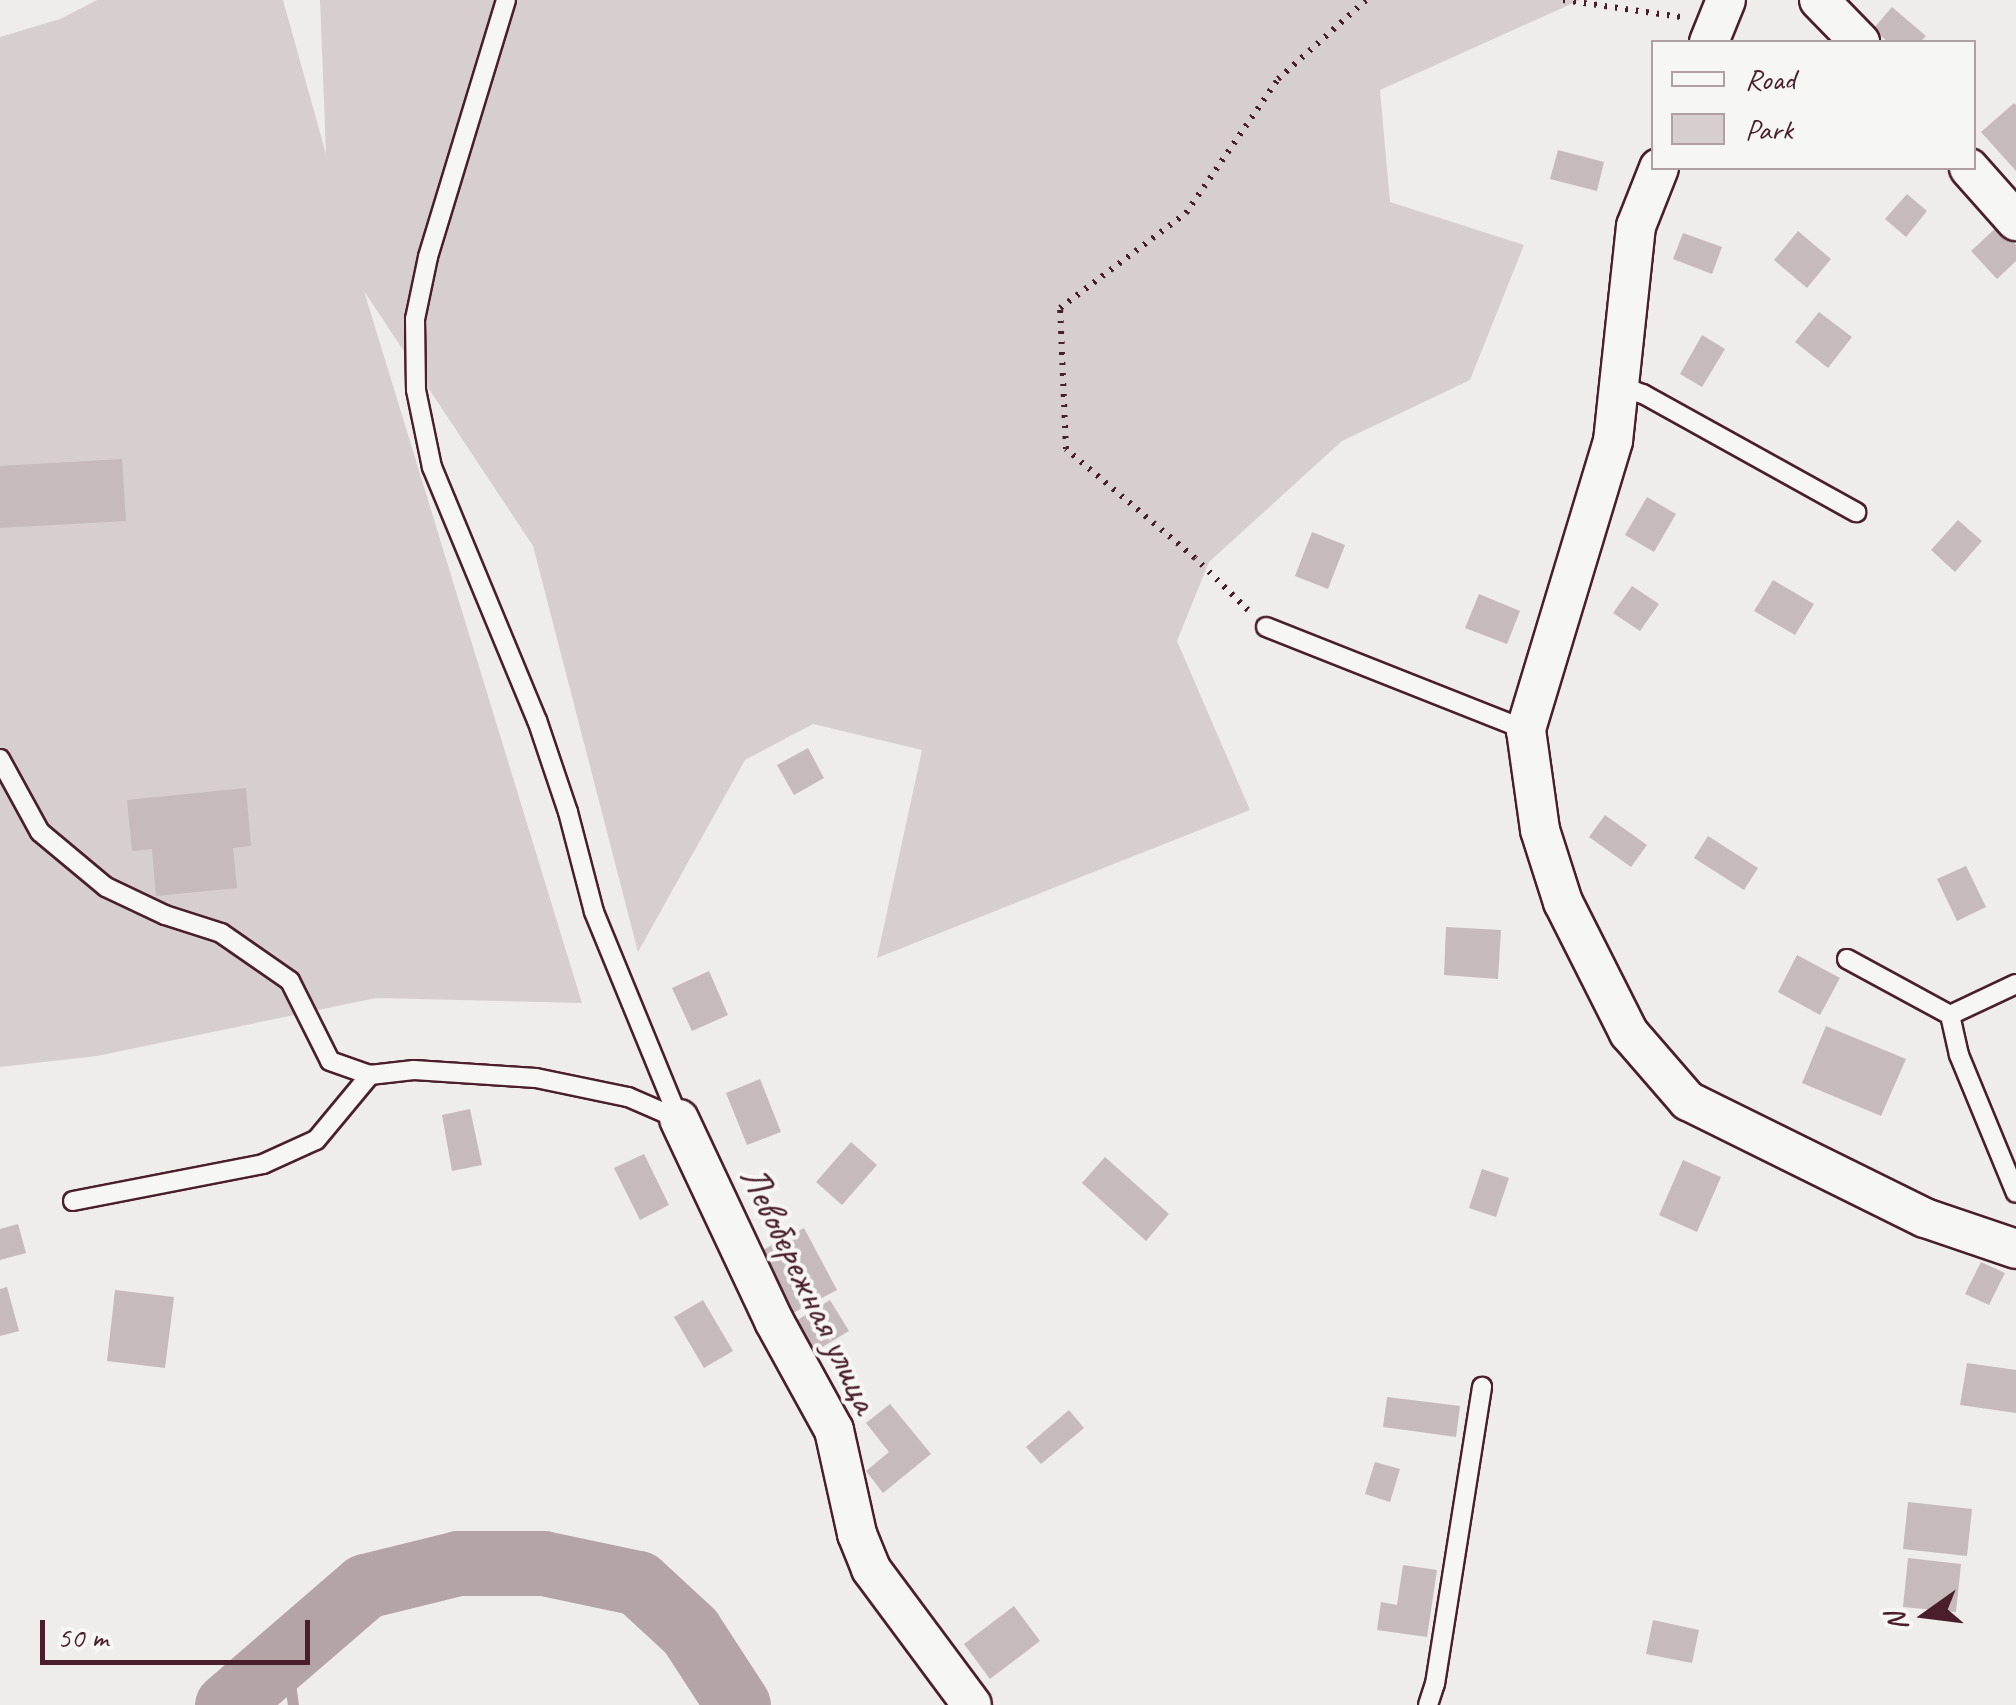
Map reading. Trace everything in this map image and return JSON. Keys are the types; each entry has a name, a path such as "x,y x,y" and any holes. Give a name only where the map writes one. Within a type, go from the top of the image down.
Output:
{"street":[{"path":"1819,0 1858,40"},
{"path":"1658,170 1636,226 1613,442 1526,730 1540,830 1564,902 1629,1032 1688,1101 1925,1218 2016,1249"},
{"path":"1971,170 2016,222"},
{"name":"Левобережная улица","path":"679,1119 774,1320 834,1430 857,1534 872,1569 972,1705"}],"lane":[{"path":"506,0 428,257 415,320 416,390 432,467 537,720 568,812 594,912 679,1119"},
{"path":"1619,385 1643,394 1856,512"},
{"path":"1266,627 1526,730"},
{"path":"0,759 40,832 106,886 165,915 220,933 290,981 330,1061 370,1075 414,1070 536,1078 628,1097 679,1119"},
{"path":"1847,959 1950,1015 1959,1056 2016,1193"},
{"path":"1950,1015 2016,984"},
{"path":"73,1201 264,1164 316,1140 370,1075"},
{"path":"1428,1705 1482,1386"}],"path":[{"path":"1266,627 1195,558 1066,450 1060,308 1186,214 1278,79 1366,0"},
{"path":"1563,0 1717,21"}],"green space":[{"path":"97,0 283,0 326,154 320,0 1580,0 1380,90 1390,202 1524,245 1470,380 1342,441 1209,562 1177,641 1250,810 877,958 922,750 813,724 745,760 638,952 533,546 364,291 582,1003 376,998 97,1056 0,1067 0,37 60,19"}],"building":[{"path":"1892,7 1926,36 1922,40 1886,40 1873,29"},
{"path":"2016,105 2016,171 1981,132"},
{"path":"1558,150 1604,162 1597,191 1550,179"},
{"path":"1907,194 1927,211 1906,237 1885,219"},
{"path":"1998,226 2016,245 2016,261 1997,279 1971,251"},
{"path":"1798,231 1831,259 1807,288 1774,260"},
{"path":"1683,233 1722,247 1712,274 1673,259"},
{"path":"1819,312 1852,337 1828,368 1795,342"},
{"path":"1702,335 1725,349 1702,387 1680,374"},
{"path":"122,459 126,521 0,528 0,466"},
{"path":"1647,497 1676,514 1654,552 1625,535"},
{"path":"1958,520 1982,541 1955,572 1931,550"},
{"path":"1312,532 1345,545 1328,589 1295,576"},
{"path":"1773,580 1814,604 1795,635 1754,611"},
{"path":"1632,586 1659,604 1640,631 1613,613"},
{"path":"1479,594 1520,611 1507,644 1465,628"},
{"path":"808,748 824,778 794,795 777,765"},
{"path":"246,788 251,846 233,848 237,888 156,896 152,849 132,851 127,800"},
{"path":"1605,815 1647,845 1631,867 1589,837"},
{"path":"1708,836 1758,868 1744,890 1694,858"},
{"path":"1966,866 1986,907 1957,921 1937,879"},
{"path":"1446,927 1501,930 1498,979 1444,975"},
{"path":"1797,955 1840,978 1820,1015 1778,992"},
{"path":"709,971 728,1015 692,1031 672,988"},
{"path":"1826,1026 1906,1059 1881,1116 1802,1083"},
{"path":"760,1079 781,1132 747,1145 726,1093"},
{"path":"470,1109 482,1165 452,1171 442,1115"},
{"path":"851,1142 877,1165 842,1205 816,1182"},
{"path":"644,1154 669,1205 640,1220 614,1168"},
{"path":"1105,1157 1169,1214 1146,1241 1082,1183"},
{"path":"1683,1160 1721,1177 1697,1232 1659,1215"},
{"path":"1482,1169 1509,1178 1496,1217 1469,1208"},
{"path":"18,1224 26,1253 0,1260 0,1229"},
{"path":"804,1228 837,1290 793,1313 761,1251"},
{"path":"1981,1262 2005,1273 1989,1305 1965,1294"},
{"path":"7,1287 19,1331 0,1336 0,1289"},
{"path":"115,1290 174,1297 165,1368 107,1361"},
{"path":"703,1300 733,1351 704,1368 674,1317"},
{"path":"830,1300 849,1331 809,1355 791,1324"},
{"path":"1967,1363 2016,1370 2016,1413 1960,1405"},
{"path":"1387,1397 1460,1406 1456,1437 1383,1427"},
{"path":"890,1404 931,1454 883,1493 866,1471 889,1452 866,1423"},
{"path":"1069,1410 1084,1428 1041,1464 1026,1447"},
{"path":"1375,1462 1400,1469 1390,1502 1365,1494"},
{"path":"1908,1502 1972,1509 1967,1556 1903,1549"},
{"path":"1908,1558 1961,1564 1956,1612 1903,1607"},
{"path":"1403,1565 1437,1570 1427,1637 1377,1630 1381,1602 1397,1605"},
{"path":"1014,1606 1040,1641 990,1679 964,1644"},
{"path":"1653,1620 1699,1630 1692,1663 1646,1654"}],"waterway":[{"path":"227,1705 365,1586 458,1563 543,1563 638,1583 690,1631 738,1705"},
{"path":"286,1654 293,1705"}]}
